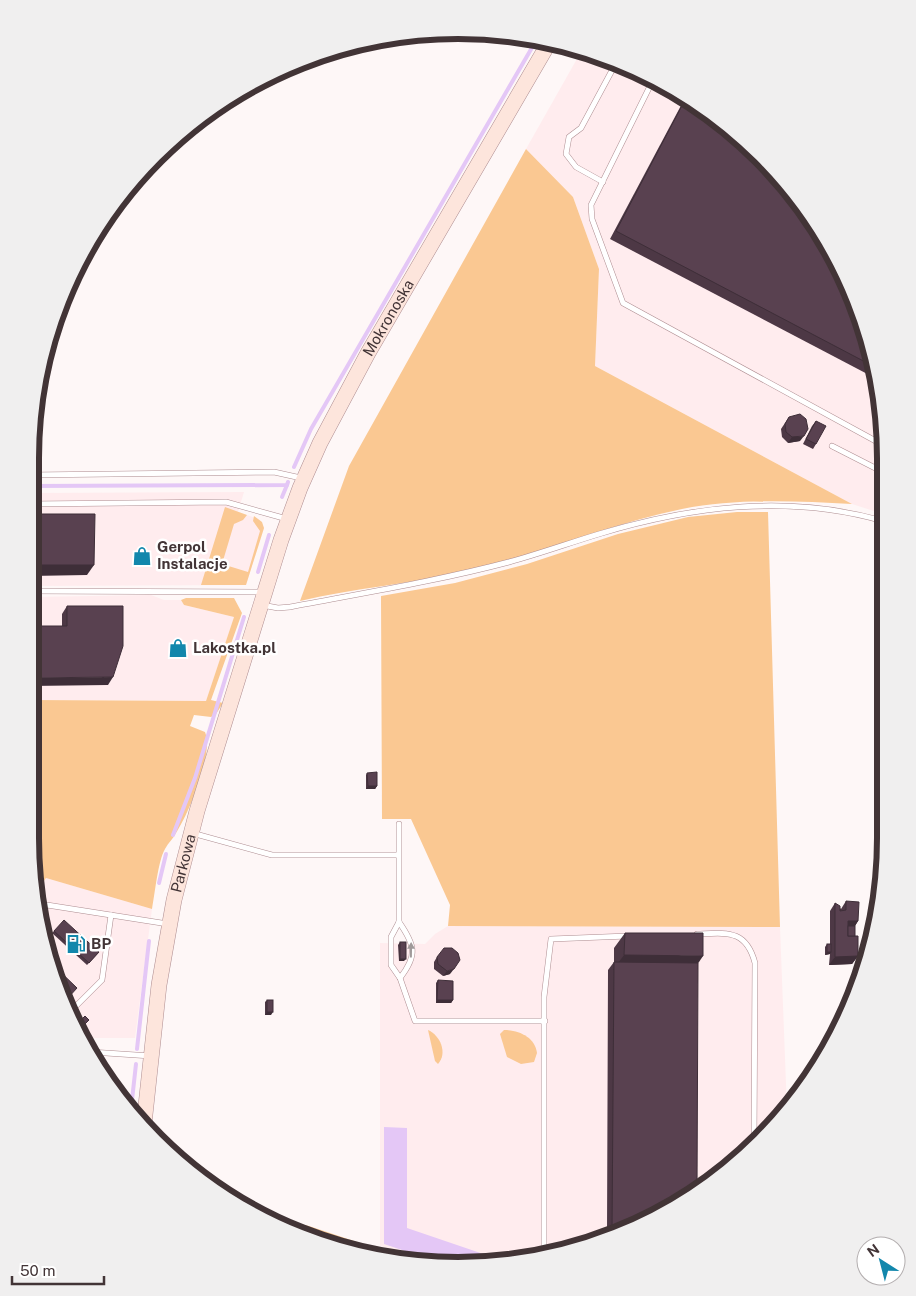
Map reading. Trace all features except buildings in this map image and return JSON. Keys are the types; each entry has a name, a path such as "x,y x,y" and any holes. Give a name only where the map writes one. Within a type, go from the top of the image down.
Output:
{"main road":[{"name":"Mokronoska","path":"262,602 288,519 320,443 368,353 546,48"},
{"name":"Parkowa","path":"145,1116 168,924 192,833 262,602"}],"lane":[{"path":"603,182 576,167 566,154 569,137 580,128 612,69"},
{"path":"650,86 591,205 590,212 624,303 876,442"},
{"path":"832,446 877,469"},
{"path":"39,475 274,472 304,478"},
{"path":"39,504 226,502 288,519"},
{"path":"39,618 39,591 262,602 278,608 290,607 477,570 609,531 660,518 704,510 779,505 817,507 877,520"},
{"path":"399,824 399,922 390,938 390,965 400,978 415,1022 545,1021"},
{"path":"192,833 272,855 398,855"},
{"path":"45,908 47,905 168,924"},
{"path":"75,1007 102,980 111,915"},
{"path":"399,922 412,940 411,964 400,978"},
{"path":"690,934 729,933 739,937 752,952 755,963 754,1134"},
{"path":"544,1248 544,997 551,939 630,936"},
{"path":"98,1052 151,1056"}],"shaded area":[{"path":"578,56 618,71 668,95 713,125 754,162 791,203 807,225 834,273 855,323 863,349 874,403 877,512 852,504 595,366 599,269 573,197 526,149"},
{"path":"526,149 573,197 599,269 595,366 852,504 788,501 745,502 682,509 654,515 519,558 464,572 300,601 349,466"},
{"name":"Gerpol Instalacje","path":"244,492 238,512 259,519 264,528 246,585 39,586 39,493"},
{"path":"225,507 247,515 243,520 234,524 222,564 248,572 260,531 253,521 254,516 262,522 264,528 246,585 201,585"},
{"path":"737,512 768,512 780,927 448,926 450,905 411,819 382,819 381,596 455,583 527,564 618,534 688,517"},
{"path":"151,595 164,600 181,600 184,605 234,617 206,701 39,700 39,597"},
{"path":"186,598 234,598 242,613 211,700 223,703 216,714 211,717 194,715 190,726 205,732 207,742 206,754 199,783 187,812 163,854 152,909 46,878 41,885 39,838 39,700 206,701 234,617 184,605 181,600"},
{"path":"46,878 152,909 135,1038 90,1038 61,973 47,920 41,885"},
{"path":"448,926 780,927 787,1098 734,1153 691,1187 643,1214 593,1235 540,1249 513,1254 485,1256 458,1257 406,1254 380,1246 380,943 425,944 435,934"},
{"path":"428,1030 436,1036 441,1045 442,1055 438,1064 435,1061"},
{"path":"504,1030 521,1033 530,1039 536,1047 537,1053 534,1062 521,1064 507,1057 500,1034"},
{"path":"384,1127 407,1128 407,1228 489,1256 458,1257 417,1255 384,1244"},
{"path":"289,1221 309,1226 378,1249 323,1235"}],"waterway":[{"path":"294,467 311,429 533,46"},
{"path":"39,486 287,485 288,482"},
{"path":"282,497 287,485"},
{"path":"258,572 269,535"},
{"path":"173,835 195,778 244,617"},
{"path":"159,883 166,854"},
{"path":"137,1049 149,941"},
{"path":"132,1101 136,1064"}],"place":[{"name":"Gerpol Instalacje","path":"142,556"},
{"name":"Lakostka.pl","path":"178,648"},
{"name":"BP","path":"76,944"}]}
